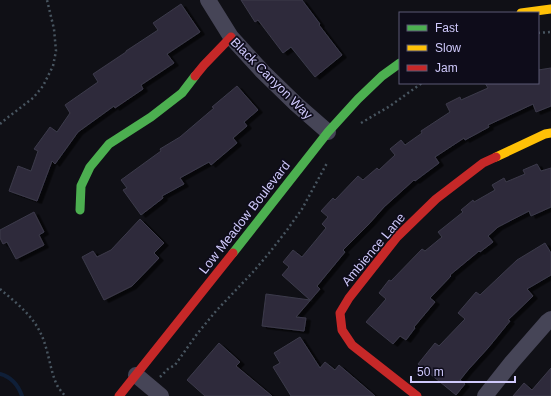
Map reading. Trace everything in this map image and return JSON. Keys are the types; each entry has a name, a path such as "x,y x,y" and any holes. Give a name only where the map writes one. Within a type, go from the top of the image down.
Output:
{"street":[{"name":"Black Canyon Way","path":"208,0 231,37 262,71 328,132"},
{"path":"528,12 551,9"},
{"path":"80,210 81,186 90,167 109,144 182,93 204,66 231,37"},
{"name":"Low Meadow Boulevard","path":"119,396 328,132 358,99 382,76 399,64"},
{"name":"Ambience Lane","path":"417,396 352,345 342,330 340,314 349,298 397,237 436,199 483,163 545,134 551,133"},
{"path":"485,396 512,362 551,319"},
{"path":"136,375 156,392"}],"path":[{"path":"0,124 33,98 43,86 53,66 56,51 54,29 47,0"},
{"path":"539,33 551,32"},
{"path":"356,126 390,106 421,84"},
{"path":"156,392 162,374 175,365 197,334 216,311 253,272 279,241 302,209 329,159"},
{"path":"0,289 31,318 39,330 57,384 65,396"}],"building":[{"path":"241,0 302,0 342,55 315,77 291,47 283,53 258,20 255,22"},
{"path":"181,4 200,32 167,54 174,63 141,85 143,89 115,108 114,106 78,132 55,164 52,161 37,201 9,191 18,166 31,171 38,151 34,149 50,127 57,132 70,113 65,105 98,82 93,74 158,30 153,23"},
{"path":"551,68 551,106 536,112 533,104 488,125 489,127 465,140 464,138 435,157 439,163 415,181 414,180 384,207 343,250 345,252 317,286 320,289 296,317 306,318 304,331 262,326 266,294 310,300 282,275 289,267 283,262 293,250 302,257 326,228 322,224 328,217 321,211 333,198 335,200 358,176 363,180 377,168 379,170 395,155 390,149 401,140 405,145 422,133 421,131 450,112 446,104 460,97 461,100 488,88 486,84 539,84 539,70"},
{"path":"237,86 258,110 244,122 247,126 233,138 237,143 211,165 209,162 180,178 184,184 162,196 163,198 141,215 123,190 127,188 121,180 161,151 160,149 180,137"},
{"path":"537,164 541,171 551,168 551,207 531,216 529,211 498,227 488,236 493,242 480,252 479,251 450,275 451,276 430,298 435,302 414,327 415,328 406,340 400,336 393,344 366,322 386,299 379,293 389,280 391,281 422,249 425,251 442,237 438,232 463,212 461,210 473,200 474,202 495,190 492,185 504,178 506,182 525,174 523,170"},
{"path":"34,212 44,232 39,235 44,245 16,259 7,242 3,244 0,238 0,230"},
{"path":"140,219 164,243 154,253 159,258 132,286 104,300 82,257 93,251 97,257 111,250"},
{"path":"545,243 551,253 551,275 527,289 533,296 508,320 510,321 460,380 465,384 456,395 418,364 435,343 439,346 465,319 458,313 476,292 480,295 517,260"},
{"path":"300,337 320,368 325,362 335,370 339,365 375,396 291,396 273,367 280,363 274,353"},
{"path":"219,343 240,362 236,366 272,396 205,396 187,380"},
{"path":"551,368 551,396 513,396 524,383 532,390"}],"waterway":[{"path":"0,374 8,377 14,382 19,388 22,396"}],"traffic: fast":[{"path":"233,253 328,132 358,99 382,76 399,64"},
{"path":"80,210 81,186 90,167 109,144 151,117 182,93 195,76"}],"traffic: slow":[{"path":"528,12 551,9"},
{"path":"496,157 545,134 551,133"}],"traffic: jam":[{"path":"195,76 231,37"},
{"path":"417,396 352,345 342,330 340,313 349,298 397,237 436,199 483,163 496,157"},
{"path":"119,396 233,253"}]}
